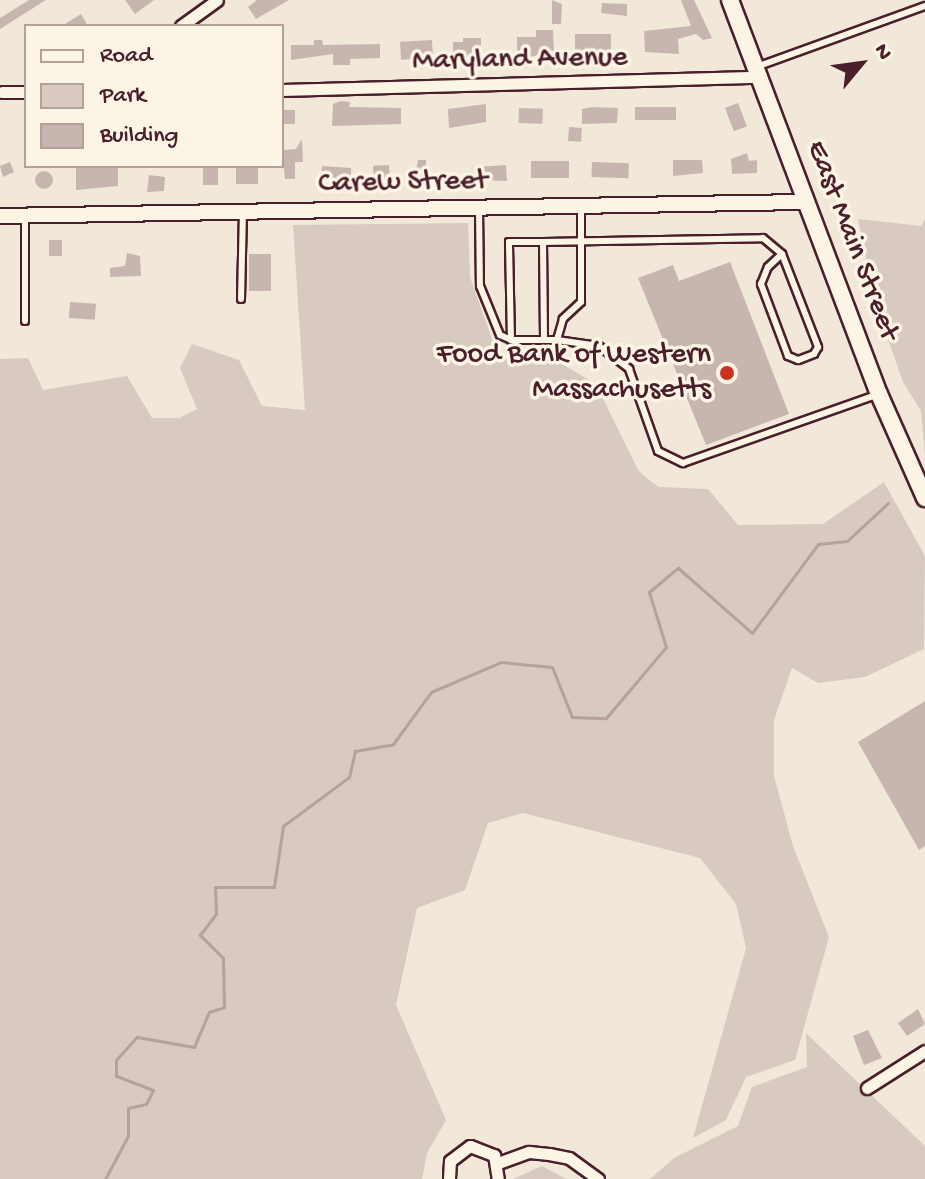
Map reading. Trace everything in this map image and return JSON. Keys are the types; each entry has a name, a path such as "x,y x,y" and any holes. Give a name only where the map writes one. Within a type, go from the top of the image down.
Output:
{"main road":[{"name":"East Main Street","path":"730,0 879,394 925,498"}],"street":[{"path":"184,24 217,0"},
{"name":"Maryland Avenue","path":"284,90 757,72"},
{"path":"2,92 24,92"},
{"name":"Carew Street","path":"0,216 806,202"},
{"path":"867,1088 925,1051"},
{"path":"449,1179 450,1161 462,1149 487,1149 498,1163 498,1179"},
{"path":"498,1163 529,1152 549,1154 569,1158 598,1179"}],"lane":[{"path":"757,72 925,6"},
{"path":"557,340 563,319 581,302 581,207"},
{"path":"479,209 480,286 500,335 511,340 557,340 599,346 629,369 658,451 683,463 879,394"},
{"path":"241,299 243,213"},
{"path":"25,216 25,321"},
{"path":"511,340 509,242 763,238 782,254 818,347 814,354 798,360 788,356 761,284 768,267 782,254"},
{"path":"543,242 544,340"}],"green space":[{"path":"858,219 921,226 925,219 925,456 921,411 903,382 876,305"},
{"path":"468,223 470,277 499,359 557,361 596,384 638,470 649,480 659,487 708,489 738,525 823,524 884,482 925,556 924,649 865,677 818,683 792,668 774,720 774,776 793,846 829,937 795,1060 746,1077 726,1120 693,1138 746,948 736,904 700,858 523,813 488,823 465,890 417,908 396,1005 446,1120 427,1153 422,1179 0,1179 0,359 28,358 43,390 127,376 152,418 179,418 197,409 180,368 192,344 239,360 262,406 305,410 293,225"},
{"path":"806,1033 925,1146 925,1179 650,1179 674,1158 738,1126 752,1087 807,1067"},
{"path":"542,1166 566,1179 513,1179"}],"building":[{"path":"29,0 46,0 0,29 0,18"},
{"path":"125,0 154,0 135,14"},
{"path":"257,0 289,0 256,19 248,7"},
{"path":"552,0 562,4 561,24 552,24"},
{"path":"681,0 694,0 712,38 703,40 696,34 678,39 679,54 645,52 644,31 691,26"},
{"path":"602,3 627,4 627,16 601,13"},
{"path":"81,14 87,24 65,24"},
{"path":"536,30 553,30 554,52 524,58 524,52 517,52 517,37 536,37"},
{"path":"575,34 611,34 611,54 575,54"},
{"path":"463,38 481,38 481,58 453,58 453,42 463,42"},
{"path":"314,40 322,40 323,45 380,44 380,58 350,59 350,65 333,65 333,54 291,60 291,45 314,45"},
{"path":"432,40 433,58 401,60 400,42"},
{"path":"350,102 349,107 401,108 401,124 332,126 333,104"},
{"path":"738,103 747,126 734,131 725,108"},
{"path":"486,104 486,122 449,128 448,109"},
{"path":"635,107 676,107 676,120 635,120"},
{"path":"519,108 543,109 542,124 518,123"},
{"path":"618,108 617,123 582,124 582,109"},
{"path":"284,110 295,110 295,124 284,124"},
{"path":"569,127 582,128 581,142 568,141"},
{"path":"302,139 303,162 295,162 295,179 285,179 284,150 296,149"},
{"path":"747,153 749,161 757,160 757,173 732,174 731,159"},
{"path":"418,160 426,160 426,189 413,186"},
{"path":"673,160 702,160 703,173 673,176"},
{"path":"531,161 569,161 569,178 531,178"},
{"path":"10,162 14,172 3,177 0,166"},
{"path":"592,162 629,163 628,178 591,177"},
{"path":"389,165 390,185 374,186 373,166"},
{"path":"506,165 507,181 477,180 476,167"},
{"path":"322,166 351,168 351,177 321,180"},
{"path":"76,168 118,168 118,186 76,190"},
{"path":"203,168 218,168 218,185 203,185"},
{"path":"236,168 258,168 258,184 236,184"},
{"path":"44,171 53,180 44,189 35,180"},
{"path":"149,175 165,177 164,191 147,192"},
{"path":"49,240 62,240 62,256 49,256"},
{"path":"127,253 140,256 141,276 110,277 110,268 125,266"},
{"path":"249,254 271,254 271,291 249,291"},
{"name":"Food Bank of Western Massachusetts","path":"730,262 789,414 706,445 638,278 673,265 679,281"},
{"path":"70,302 96,304 95,320 69,318"},
{"path":"925,701 925,846 919,850 858,742"},
{"path":"918,1009 925,1024 907,1036 898,1023"},
{"path":"868,1030 882,1058 864,1065 853,1036"}],"waterway":[{"path":"105,1179 128,1136 128,1108 146,1104 153,1090 116,1076 116,1060 137,1037 194,1047 209,1012 224,1007 223,958 200,935 216,914 215,887 274,887 283,826 349,777 355,751 393,744 431,692 501,662 552,667 572,717 606,718 666,647 649,592 678,568 752,633 818,544 847,541 888,503"}],"place":[{"name":"Food Bank of Western Massachusetts","path":"727,373"}]}
